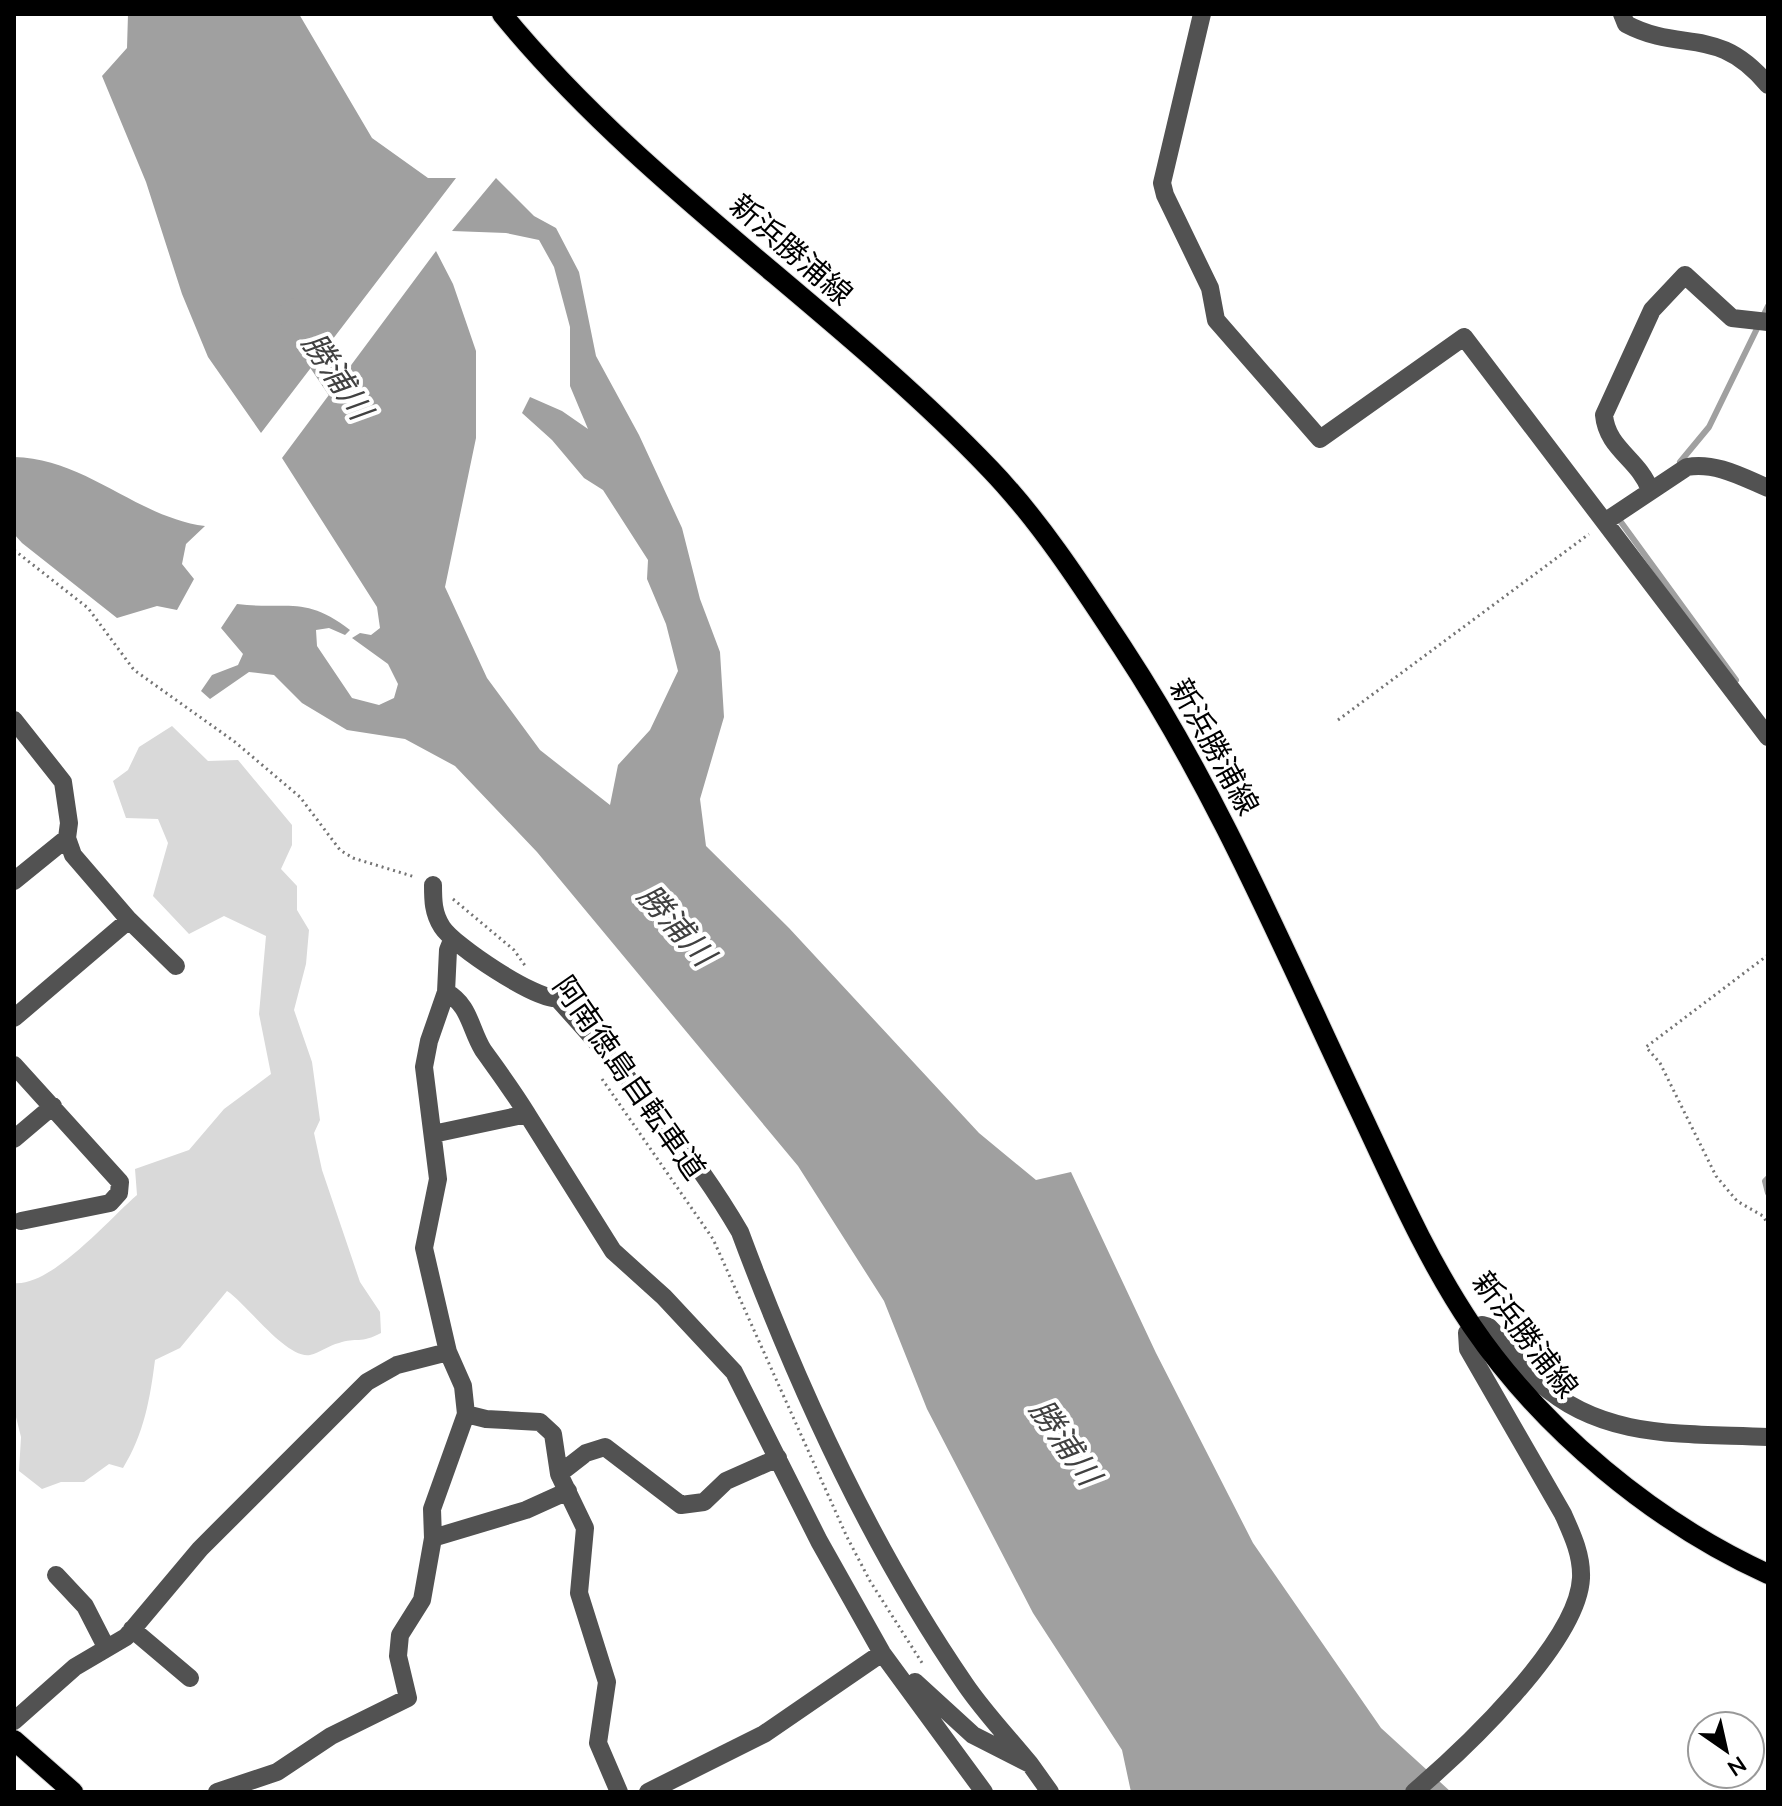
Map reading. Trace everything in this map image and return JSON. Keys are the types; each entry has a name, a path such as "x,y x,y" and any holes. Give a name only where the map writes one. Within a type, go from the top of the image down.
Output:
{"main road":[{"name":"新浜勝浦線","path":"502,14 569,91 695,207 913,395 993,472 1124,650 1170,724 1226,829 1402,1201 1474,1328 1531,1399 1628,1487 1687,1529 1768,1574"},
{"path":"14,1740 73,1792"}],"street":[{"path":"1202,14 1162,183 1210,288 1216,320 1320,439 1464,337 1768,737"},
{"path":"1622,14 1626,24 1638,31 1719,46 1738,54 1768,85"},
{"path":"1650,490 1637,465 1612,444 1606,433 1604,415 1652,310 1685,275 1732,318 1768,322"},
{"path":"1606,521 1687,467 1702,464 1768,488"},
{"path":"14,720 21,740 63,782 69,823 67,838 73,855 129,920 176,966"},
{"path":"14,881 67,838"},
{"path":"433,885 434,909 452,940 549,999 557,998 640,1092 724,1205 740,1232 816,1411 906,1593 966,1686 1050,1792"},
{"path":"14,1018 129,920"},
{"path":"217,1792 277,1772 331,1736 408,1698 398,1656 400,1635 422,1600 433,1538 435,1499 466,1414 463,1386 448,1352 424,1248 438,1179 424,1067 446,992 448,950 452,940"},
{"path":"446,992 457,998 470,1017 476,1037 613,1251 664,1297 734,1372 819,1541 885,1658 984,1792"},
{"path":"14,1065 120,1182 119,1193 110,1203 21,1221"},
{"path":"14,1139 53,1106"},
{"path":"433,1134 527,1114"},
{"path":"1414,1792 1483,1731 1520,1687 1571,1614 1581,1576 1574,1540 1563,1514 1468,1349 1467,1333 1474,1328 1489,1327 1539,1383 1600,1420 1633,1430 1768,1437"},
{"path":"14,1721 75,1667 132,1629 200,1549 359,1388 397,1365 448,1352"},
{"path":"466,1414 486,1419 540,1422 553,1434 559,1474 585,1528 579,1593 607,1682 598,1743 619,1792"},
{"path":"559,1474 586,1453 605,1447 681,1505 704,1502 726,1481 778,1458"},
{"path":"433,1538 526,1510 568,1491"},
{"path":"56,1575 85,1606 106,1647"},
{"path":"132,1629 190,1678"},
{"path":"885,1658 913,1679 973,1735 1030,1764"},
{"path":"648,1792 764,1734 885,1658"}],"path":[{"path":"1338,720 1606,521"},
{"name":"阿南徳島自転車道","path":"14,550 88,608 134,670 235,742 300,797 340,850 353,858 405,872 433,885 514,950 549,999"},
{"path":"1768,955 1646,1047 1660,1063 1716,1176 1737,1201 1763,1216 1768,1224"},
{"name":"阿南徳島自転車道","path":"599,1074 713,1239 858,1559 931,1677"}],"shaded area":[{"path":"172,726 208,761 238,760 292,825 292,845 281,869 297,886 297,910 309,930 306,964 294,1010 312,1062 320,1120 314,1133 322,1170 360,1282 380,1312 381,1333 335,1344 310,1355 300,1354 278,1340 227,1291 180,1348 155,1360 145,1416 123,1468 109,1464 84,1482 61,1482 42,1489 19,1471 21,1437 14,1409 14,1283 29,1281 62,1264 137,1195 135,1169 189,1150 224,1109 271,1074 259,1014 266,936 224,916 189,934 153,896 168,843 158,819 126,818 113,781 128,770 139,747"}],"water":[{"path":"128,14 299,14 372,138 428,178 456,178 261,433 208,357 182,294 146,182 102,76 127,48"},
{"path":"496,178 534,216 556,228 579,272 596,356 639,435 682,528 700,599 720,652 724,717 700,799 706,846 789,928 979,1133 1036,1180 1071,1172 1156,1353 1253,1543 1381,1728 1451,1792 1131,1792 1122,1750 1033,1613 927,1409 884,1301 798,1166 537,852 455,766 405,739 347,730 302,703 274,675 249,672 210,699 201,691 212,675 238,665 243,654 221,628 237,604 296,606 321,612 350,630 345,635 329,628 316,630 317,646 352,698 379,705 394,698 398,684 388,664 352,638 360,633 371,635 380,628 377,607 282,458 436,251 453,284 476,351 476,438 445,587 487,678 540,750 610,805 618,765 650,730 678,671 666,624 647,579 648,560 603,490 584,478 552,440 522,413 530,397 562,411 588,429 570,386 570,327 554,267 539,240 506,233 452,231"},
{"path":"14,457 64,467 157,512 205,526 186,544 182,564 194,579 177,610 157,606 117,618 22,543 14,534"}],"waterway":[{"path":"1680,462 1709,427 1768,306"},
{"name":"勝浦川","path":"295,315 364,417"},
{"path":"1618,518 1736,680"},
{"path":"1768,1178 1765,1181 1768,1193"}]}
